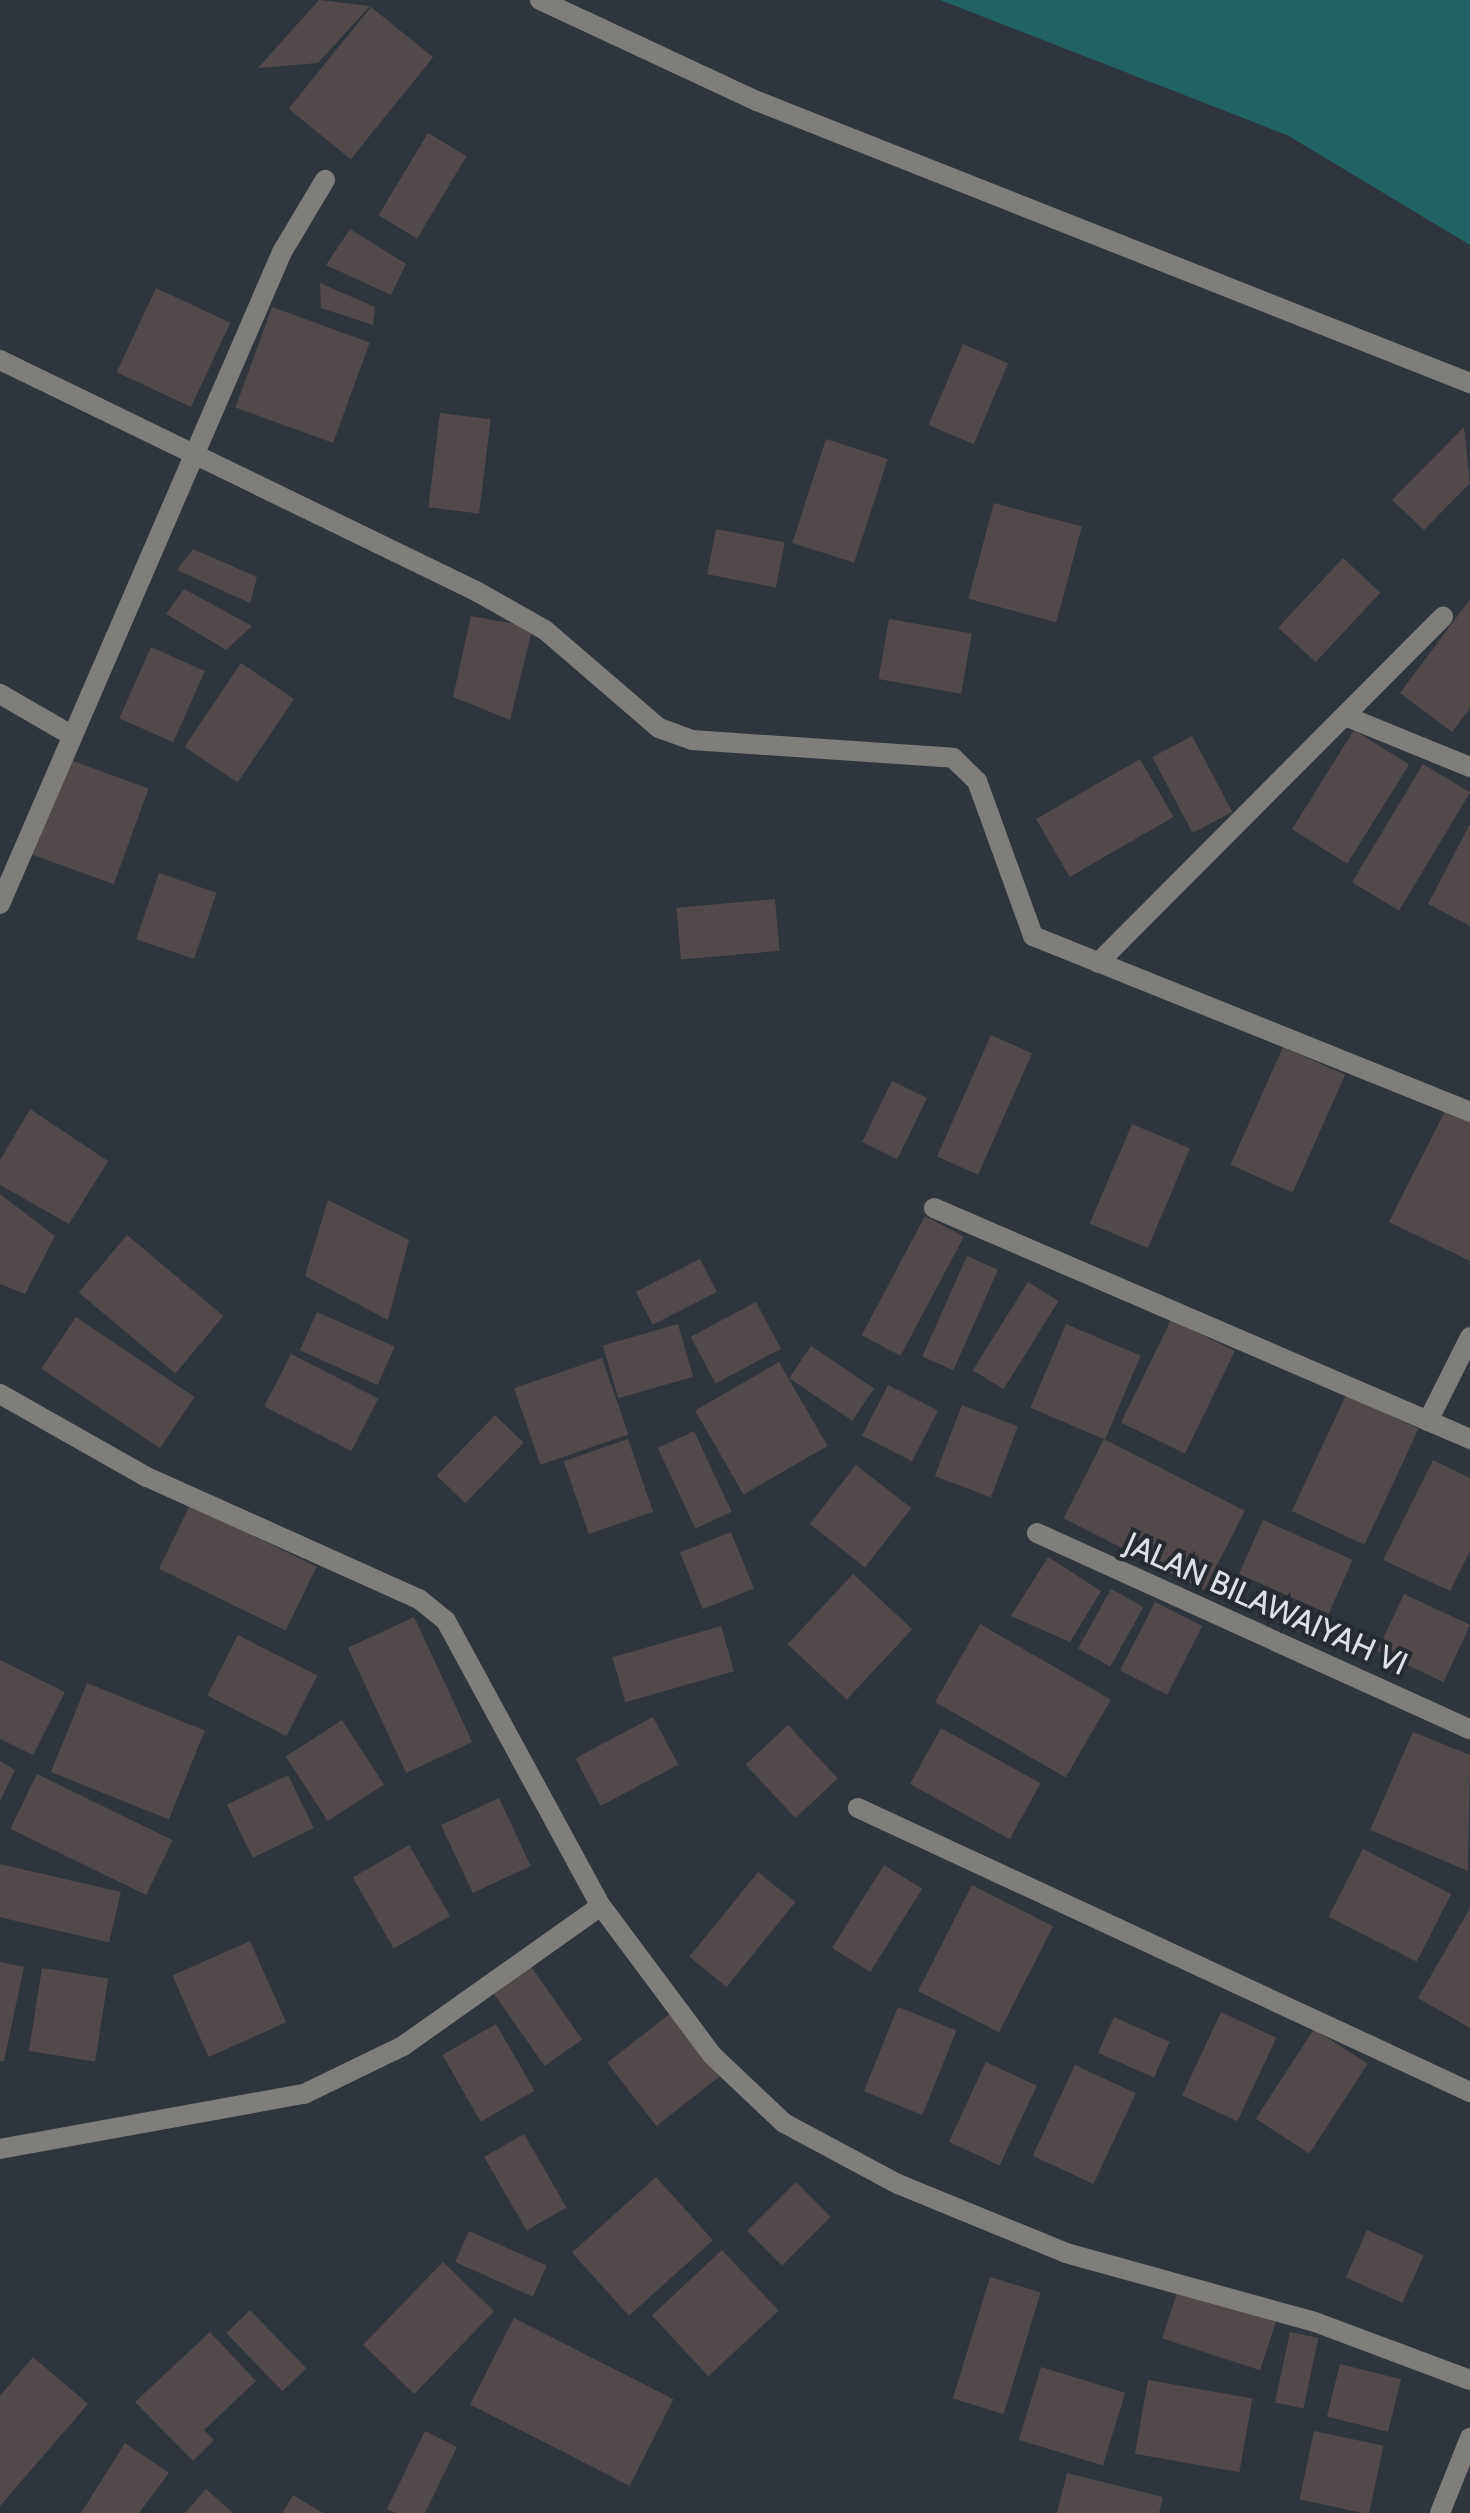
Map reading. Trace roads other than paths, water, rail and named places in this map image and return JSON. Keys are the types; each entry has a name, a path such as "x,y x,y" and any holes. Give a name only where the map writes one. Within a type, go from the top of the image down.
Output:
{"street":[{"path":"540,0 757,101 1470,382"},
{"path":"0,904 282,252 325,180"},
{"path":"0,360 192,458 384,542 544,630 659,728 692,740 953,758 977,781 1033,936 1470,1112"},
{"path":"1098,963 1443,617"},
{"path":"0,694 71,735"},
{"path":"1345,716 1470,767"},
{"path":"934,1208 1470,1439"},
{"path":"1428,1421 1470,1337"},
{"path":"0,1394 147,1477 419,1599 446,1621 601,1906 712,2055 821,2145 1066,2253 1315,2322 1470,2380"},
{"name":"JALAN BILAWAIYAH VI","path":"1037,1533 1470,1730"},
{"path":"858,1808 1470,2092"},
{"path":"0,2149 304,2094 403,2046 601,1906"},
{"path":"1440,2513 1470,2438"}],"water":[{"path":"940,0 1470,0 1470,245 1287,135"}]}
